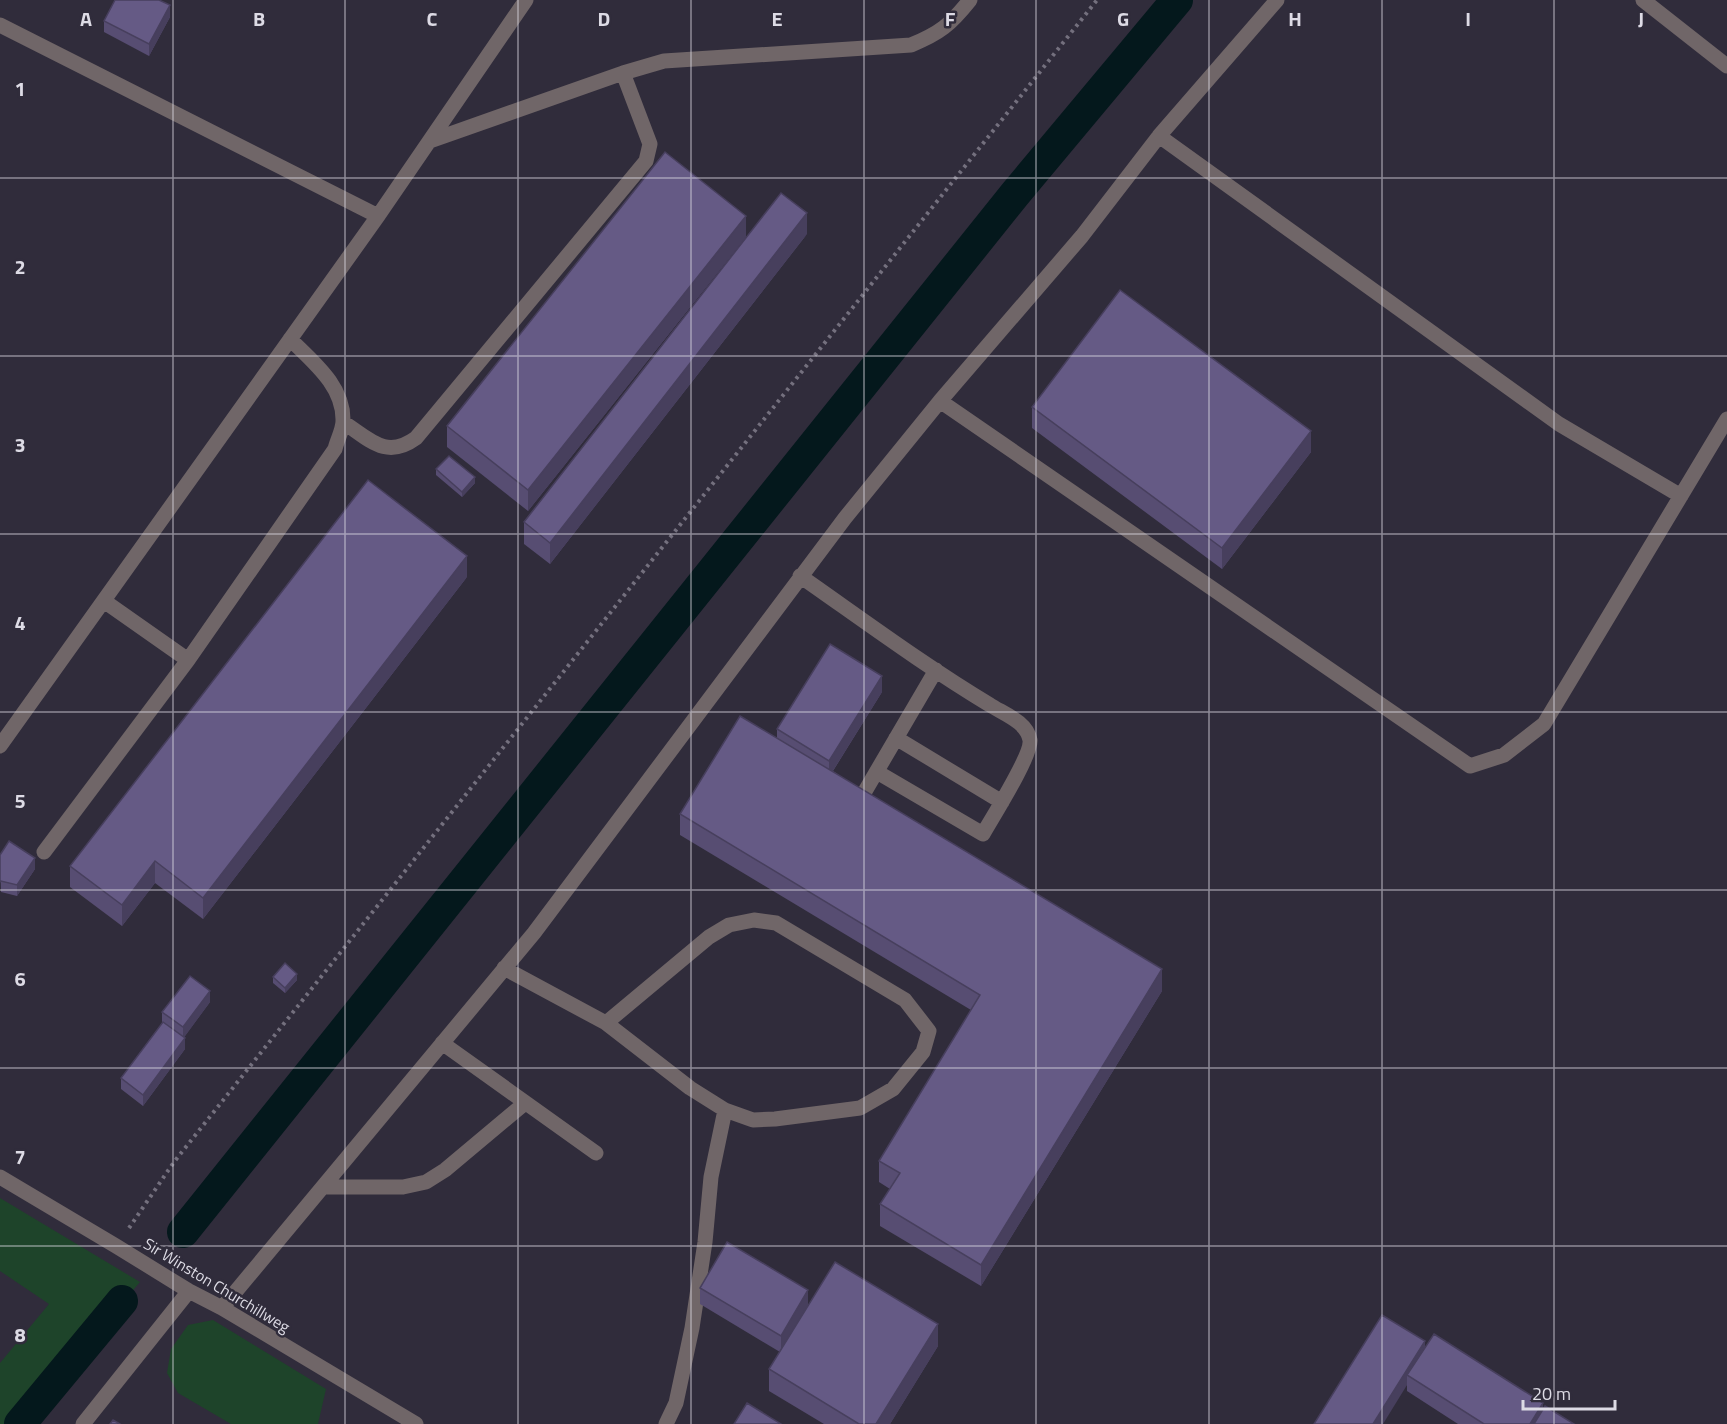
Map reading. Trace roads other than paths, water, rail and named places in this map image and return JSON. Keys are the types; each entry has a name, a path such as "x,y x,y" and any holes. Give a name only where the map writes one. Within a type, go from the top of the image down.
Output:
{"street":[{"path":"0,746 378,216 526,0"},
{"path":"430,141 623,73 664,61 911,45 934,35 955,19 970,0"},
{"path":"222,1308 541,923 845,518 940,401 1082,236 1159,136 1277,0"},
{"path":"1643,0 1727,66"},
{"path":"0,25 378,216"},
{"path":"343,422 382,448 407,445 416,438 646,161 650,144 623,73"},
{"path":"1159,136 1559,424 1681,496"},
{"path":"44,852 188,660 334,449 343,422 339,397 324,372 290,339"},
{"path":"940,401 1470,766 1504,755 1545,724 1727,419"},
{"path":"800,576 936,670 1024,726 1030,741 1027,755 983,834 877,772"},
{"path":"104,601 188,660"},
{"path":"864,793 936,670"},
{"path":"896,738 1002,802"},
{"path":"504,968 606,1023 690,1088 724,1110 753,1120 808,1116 860,1108 893,1089 923,1052 928,1031 905,1000 776,923 754,920 729,925 709,937 606,1023"},
{"path":"442,1043 596,1153"},
{"path":"323,1187 403,1187 426,1182 445,1170 525,1102"},
{"path":"666,1424 676,1403 692,1328 705,1242 711,1177 724,1110"},
{"name":"Sir Winston Churchillweg","path":"0,1177 416,1424"},
{"path":"83,1424 189,1291"}],"waterway":[{"path":"183,1232 1015,194 1177,0"},
{"path":"20,1424 122,1301"}]}
